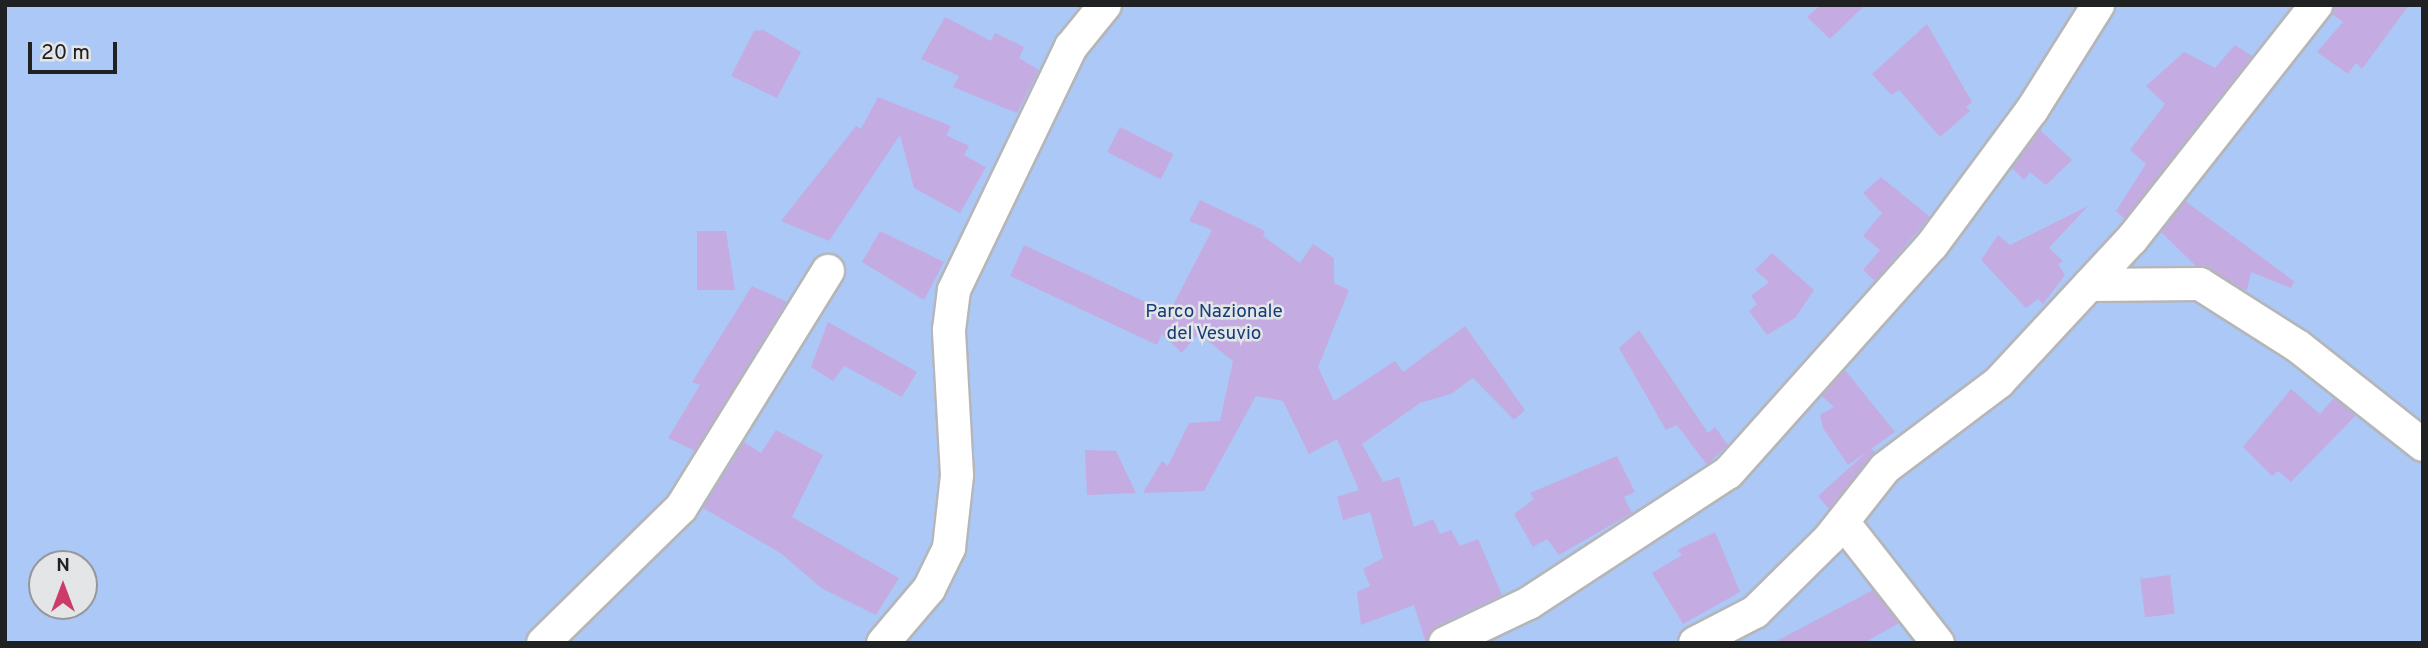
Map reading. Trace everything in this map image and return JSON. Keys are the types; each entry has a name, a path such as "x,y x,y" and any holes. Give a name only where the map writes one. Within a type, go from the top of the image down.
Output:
{"street":[{"path":"883,643 929,589 949,548 957,475 948,330 954,290 1071,47 1105,5"},
{"path":"1445,643 1530,603 1728,473 1932,245 2032,110 2098,5"},
{"path":"1695,643 1755,612 1843,522 1885,468 1999,382 2089,285 2316,5"},
{"path":"543,643 681,508 828,271"},
{"path":"2089,285 2200,284 2300,347 2423,445"},
{"path":"1843,522 1938,643"}],"green space":[{"name":"Parco Nazionale del Vesuvio","path":"5,5 2423,5 2423,643 5,643"}],"building":[{"path":"1821,5 1865,5 1830,39 1807,17"},
{"path":"2334,5 2409,5 2362,69 2356,63 2348,74 2317,52 2343,22 2332,14"},
{"path":"945,17 991,41 995,33 1024,47 1019,58 1039,70 1017,113 953,87 959,76 921,59"},
{"path":"1927,24 1972,102 1966,107 1970,111 1940,137 1899,90 1891,95 1872,74"},
{"path":"763,30 801,52 777,98 731,76 754,31"},
{"path":"2235,45 2252,56 2125,219 2116,211 2146,164 2130,150 2165,104 2146,86 2184,52 2215,68"},
{"path":"878,97 951,126 946,135 969,146 964,155 986,167 960,213 914,188 900,135 829,241 781,221 856,126 861,129"},
{"path":"1120,127 1173,154 1161,179 1107,152"},
{"path":"2040,130 2072,160 2046,185 2030,172 2024,180 2012,168"},
{"path":"1881,177 1930,217 1875,281 1863,270 1880,250 1863,236 1882,213 1863,193"},
{"path":"1200,200 1265,231 1263,236 1300,263 1313,244 1334,258 1334,283 1349,290 1318,367 1334,401 1395,361 1403,372 1465,326 1525,410 1514,420 1473,378 1451,394 1420,403 1362,444 1383,482 1399,477 1414,527 1433,519 1440,534 1451,530 1460,546 1478,539 1502,595 1437,626 1426,643 1414,605 1361,625 1357,592 1370,586 1363,569 1383,558 1370,512 1343,520 1337,497 1359,490 1337,439 1309,454 1283,401 1256,396 1204,491 1143,493 1162,461 1168,466 1189,423 1220,421 1233,361 1198,333 1182,353 1162,334 1157,345 1010,276 1024,245 1169,313 1212,230 1189,221"},
{"path":"2185,201 2294,281 2291,288 2251,272 2247,290 2196,266 2161,232"},
{"path":"2088,206 2049,248 2063,261 2058,264 2065,275 2043,304 2038,299 2026,308 1981,260 1998,235 2010,245"},
{"path":"697,231 726,231 735,290 697,290"},
{"path":"880,231 944,262 924,300 862,262"},
{"path":"1772,253 1814,290 1795,318 1767,335 1749,311 1757,304 1751,296 1769,282 1755,270"},
{"path":"752,286 787,302 695,451 668,438 700,385 692,382"},
{"path":"828,322 917,372 902,397 844,366 833,381 811,367"},
{"path":"1639,330 1708,433 1715,427 1728,445 1707,465 1677,425 1666,430 1619,348"},
{"path":"1845,370 1895,432 1871,449 1875,452 1829,509 1818,496 1867,452 1848,465 1823,428 1820,415 1834,407 1822,396"},
{"path":"2291,389 2320,414 2334,398 2356,415 2291,482 2278,471 2272,476 2243,447"},
{"path":"776,430 823,455 792,517 899,578 876,615 821,588 782,554 703,508 744,442 761,453"},
{"path":"1085,450 1116,451 1136,493 1087,495"},
{"path":"1617,456 1635,492 1624,497 1632,513 1559,555 1547,539 1533,547 1514,514 1534,499 1530,493"},
{"path":"1715,532 1740,592 1683,624 1652,573 1682,555 1677,550"},
{"path":"2170,575 2175,614 2145,617 2140,579"},
{"path":"1873,590 1899,623 1864,643 1773,643"}]}
